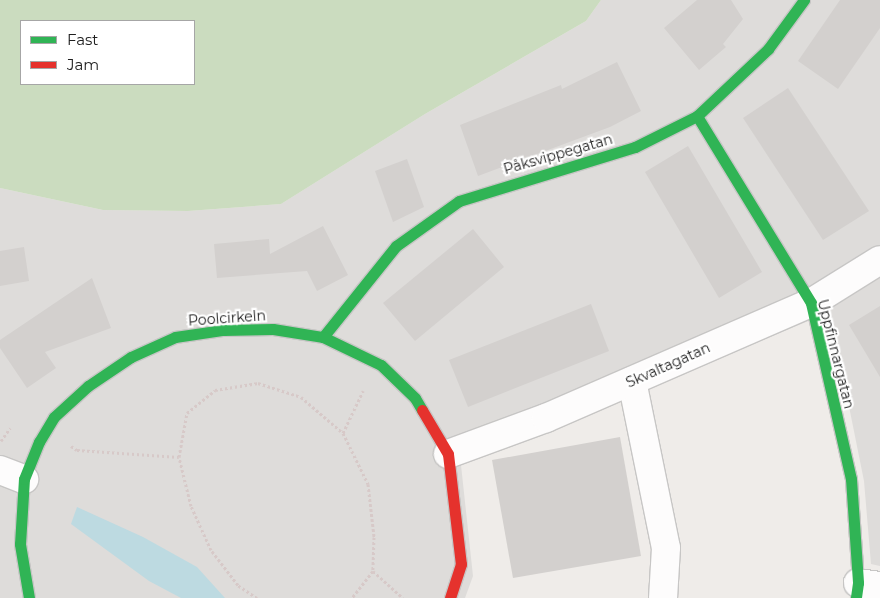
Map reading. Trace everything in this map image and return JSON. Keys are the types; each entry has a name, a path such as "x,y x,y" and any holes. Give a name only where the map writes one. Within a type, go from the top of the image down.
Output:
{"street":[{"name":"Påksvippegatan","path":"323,337 396,246 458,201 635,147 697,116 768,49 804,0"},
{"name":"Uppfinnargatan","path":"697,116 811,303 851,479 865,589"},
{"name":"Skvaltagatan","path":"448,454 546,418 811,303 880,260"},
{"name":"Poolcirkeln","path":"29,598 20,544 12,475 54,417 88,386 131,357 175,337 223,330 273,329 323,337 381,365 415,398 448,454 461,564 450,598"},
{"path":"632,381 666,548 663,598"}],"path":[{"path":"257,598 238,585 211,550 190,506 179,457 187,413 215,390 258,383 301,397 343,433 368,484 374,537 373,571 352,598"},
{"path":"0,446 3,434 25,414 76,450 179,457"},
{"path":"373,571 403,598"}],"shaded area":[{"path":"601,0 880,0 880,566 871,564 864,481 830,312 461,465 473,576 465,598 0,598 0,188 103,210 188,211 281,204 425,114 586,21"}],"green space":[{"path":"0,0 601,0 586,21 425,114 281,204 188,211 103,210 0,188"}],"water":[{"path":"77,507 143,537 197,567 225,598 181,598 149,581 71,524"}],"building":[{"path":"697,0 731,0 743,19 723,44 726,47 699,70 664,28"},
{"path":"840,0 880,0 880,28 838,89 798,61"},
{"path":"617,62 641,111 610,127 478,176 460,125 561,85 562,89"},
{"path":"788,88 869,211 823,240 743,118"},
{"path":"688,146 762,272 719,298 645,172"},
{"path":"407,159 424,207 393,222 375,171"},
{"path":"323,226 348,275 317,291 307,271 217,278 214,244 269,239 270,254"},
{"path":"473,229 504,267 415,341 383,303"},
{"path":"24,247 29,281 0,286 0,251"},
{"path":"92,278 111,328 45,352 56,368 27,388 0,348 0,340"},
{"path":"591,304 609,351 468,407 449,360"},
{"path":"880,306 880,377 849,325"},
{"path":"620,437 641,556 513,578 492,460"}],"traffic: fast":[{"path":"323,337 396,246 459,201 635,147 697,116 768,49 804,0"},
{"path":"697,116 811,303 851,479 858,583 856,598"},
{"path":"29,598 20,544 24,479 39,442 54,417 88,386 131,357 175,337 223,330 273,329 323,337 381,365 415,398 422,410"}],"traffic: jam":[{"path":"422,410 448,454 461,564 450,598"}]}
